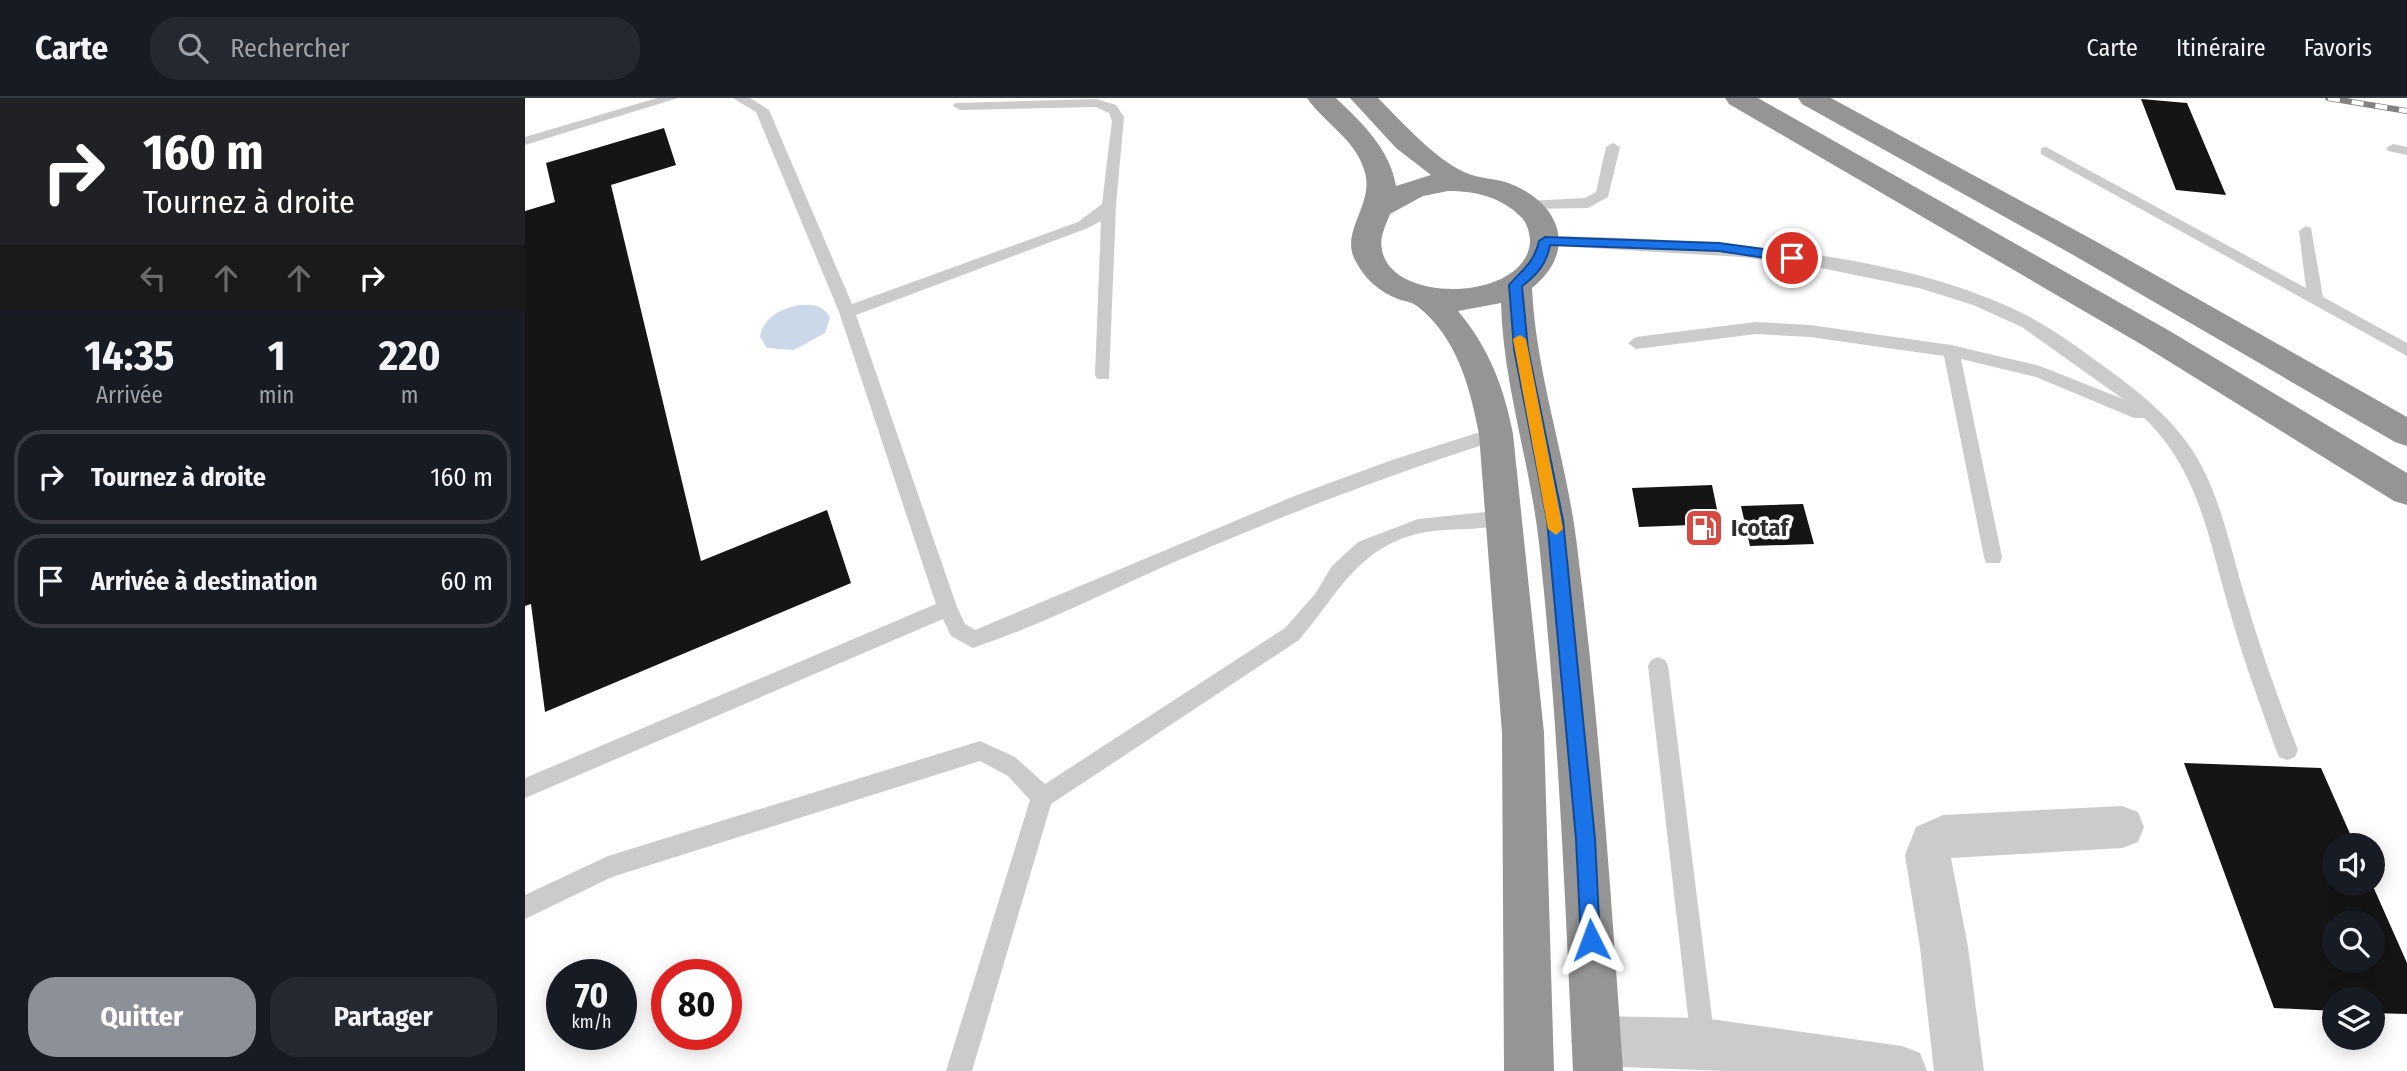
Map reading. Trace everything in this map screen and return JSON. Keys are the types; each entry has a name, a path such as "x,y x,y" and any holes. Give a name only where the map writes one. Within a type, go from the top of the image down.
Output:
{"highway":[{"path":"1320,98 1363,144 1376,163 1382,186 1380,207 1367,227 1365,248 1376,270 1398,287 1428,298 1455,300 1484,297 1516,285 1532,272 1542,257 1545,241 1541,222 1527,206 1508,193 1484,185 1457,181 1414,188 1380,207"},
{"path":"1363,98 1406,142 1457,181"},
{"path":"1738,98 2156,338 2407,491"},
{"path":"1811,98 2086,249 2407,433"},
{"path":"1516,285 1521,349 1555,520 1585,839 1597,1056"},
{"path":"1428,298 1466,341 1481,366 1496,434 1523,733 1529,1071"}],"street":[{"path":"1959,1071 1944,947 1928,855 1932,842 1956,835 2122,827"},
{"path":"1597,1056 1704,1057 1902,1071"}],"lane":[{"path":"525,141 671,98"},
{"path":"740,98 762,110 847,312 947,608 958,630 974,639 1391,466 1496,434"},
{"path":"960,106 1096,103 1109,106 1116,112 1119,121 1109,205 1103,375"},
{"path":"1527,206 1588,203 1596,199 1603,194 1612,147"},
{"path":"2046,151 2407,350"},
{"path":"847,312 1083,225 1109,205"},
{"path":"2307,231 2316,300"},
{"path":"1545,241 1719,247 1855,269 1970,298 2017,318 2084,361 2160,421 2178,443 2197,474 2217,527 2260,676 2287,750"},
{"path":"1636,343 1756,328 1810,331 1951,351 2039,372 2160,421"},
{"path":"1951,351 1993,557"},
{"path":"960,1071 1042,798 1292,634 1322,600 1339,572 1365,547 1418,526 1505,517"},
{"path":"525,788 947,608"},
{"path":"1658,666 1704,1057"},
{"path":"525,906 620,863 981,751 1008,761 1026,775 1042,798"}],"water":[{"path":"799,305 813,305 824,310 830,318 825,333 794,350 767,348 760,337 765,324 780,312"}],"building":[{"path":"2141,99 2187,103 2226,195 2176,190"},
{"path":"664,128 676,165 611,185 701,561 827,510 851,583 545,712 531,604 525,606 525,211 555,202 546,163"},
{"path":"1712,485 1720,524 1639,527 1632,488"},
{"path":"1803,504 1814,544 1750,546 1741,506"},
{"path":"2184,763 2321,768 2350,833 2322,833 2322,896 2377,896 2384,910 2322,910 2322,973 2385,973 2385,913 2407,963 2407,1014 2385,1013 2385,987 2322,987 2322,1010 2274,1008"}],"railway":[{"path":"2328,98 2407,111"}],"slow traffic":[{"path":"1520,339 1556,529"}],"place":[{"name":"Icotaf","path":"1704,528"}],"route":[{"path":"1591,940 1585,839 1555,520 1521,349 1516,285 1532,272 1542,257 1545,241 1640,242 1719,247 1792,258"}]}
